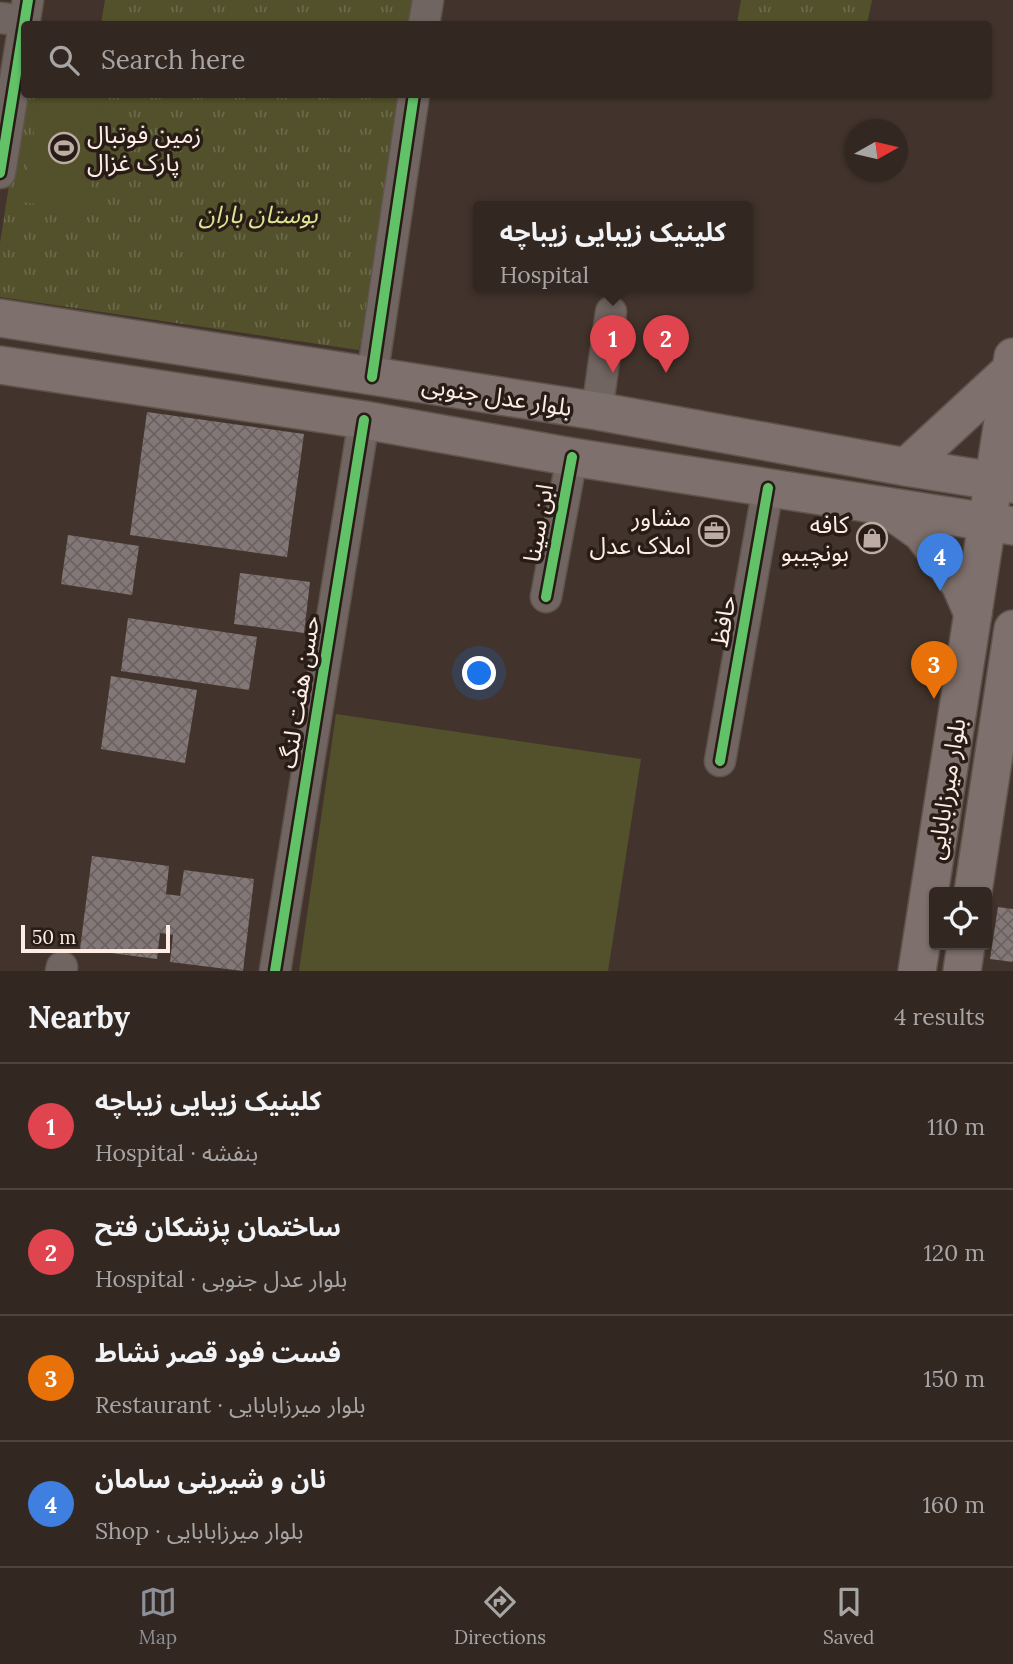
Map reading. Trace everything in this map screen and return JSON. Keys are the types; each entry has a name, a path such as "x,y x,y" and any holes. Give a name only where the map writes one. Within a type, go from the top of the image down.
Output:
{"main road":[{"name":"بلوار عدل جنوبی","path":"0,318 597,411 1003,483"},
{"path":"906,467 1012,363"},
{"name":"بلوار میرزابابایی","path":"917,971 973,614 1000,524 1012,363"},
{"name":"بلوار عدل جنوبی","path":"0,365 365,420 572,457 1000,524"},
{"path":"884,506 922,533 960,584 973,614"},
{"name":"بلوار میرزابابایی","path":"975,887 1013,629"},
{"path":"962,971 965,950"}],"street":[{"path":"424,21 428,0"},
{"path":"0,173 18,13"},
{"path":"372,377 413,98"},
{"path":"597,411 611,312"},
{"name":"حسن هفت لنگ","path":"275,971 365,420"},
{"name":"ابن سینا","path":"546,597 572,457"},
{"name":"حافظ","path":"720,761 768,488"}],"green space":[{"path":"105,0 416,0 412,21 102,21"},
{"path":"741,0 872,0 868,21 738,21"},
{"name":"بوستان باران","path":"23,98 401,98 359,350 0,297 0,243"},
{"name":"زمین فوتبال پارک غزال","path":"39,98 105,98 88,212 23,202"},
{"path":"336,714 641,759 608,971 299,971"}],"building":[{"path":"147,412 304,434 287,557 130,535"},
{"path":"68,535 139,546 132,595 61,584"},
{"path":"240,573 310,582 304,633 234,624"},
{"path":"128,618 257,637 249,690 121,671"},
{"path":"111,676 197,690 185,763 101,749"},
{"path":"92,856 169,866 166,894 180,896 184,870 254,879 243,971 170,962 173,935 160,933 157,959 80,949"},
{"path":"998,907 1013,909 1013,962 990,959"}],"cycle path":[{"path":"25,21 28,0"},
{"path":"0,173 21,43"},
{"path":"372,377 413,98"},
{"path":"275,971 364,420"},
{"path":"546,597 572,457"},
{"path":"720,761 768,488"}],"place":[{"name":"زمین فوتبال پارک غزال","path":"64,148"},
{"name":"کلینیک زیبایی زیباچه","path":"613,373"},
{"name":"ساختمان پزشکان فتح","path":"666,373"},
{"name":"مشاور املاک عدل","path":"714,531"},
{"name":"کافه بونچیبو","path":"872,538"},
{"name":"نان و شیرینی سامان","path":"940,591"},
{"name":"فست فود قصر نشاط","path":"934,699"}]}
